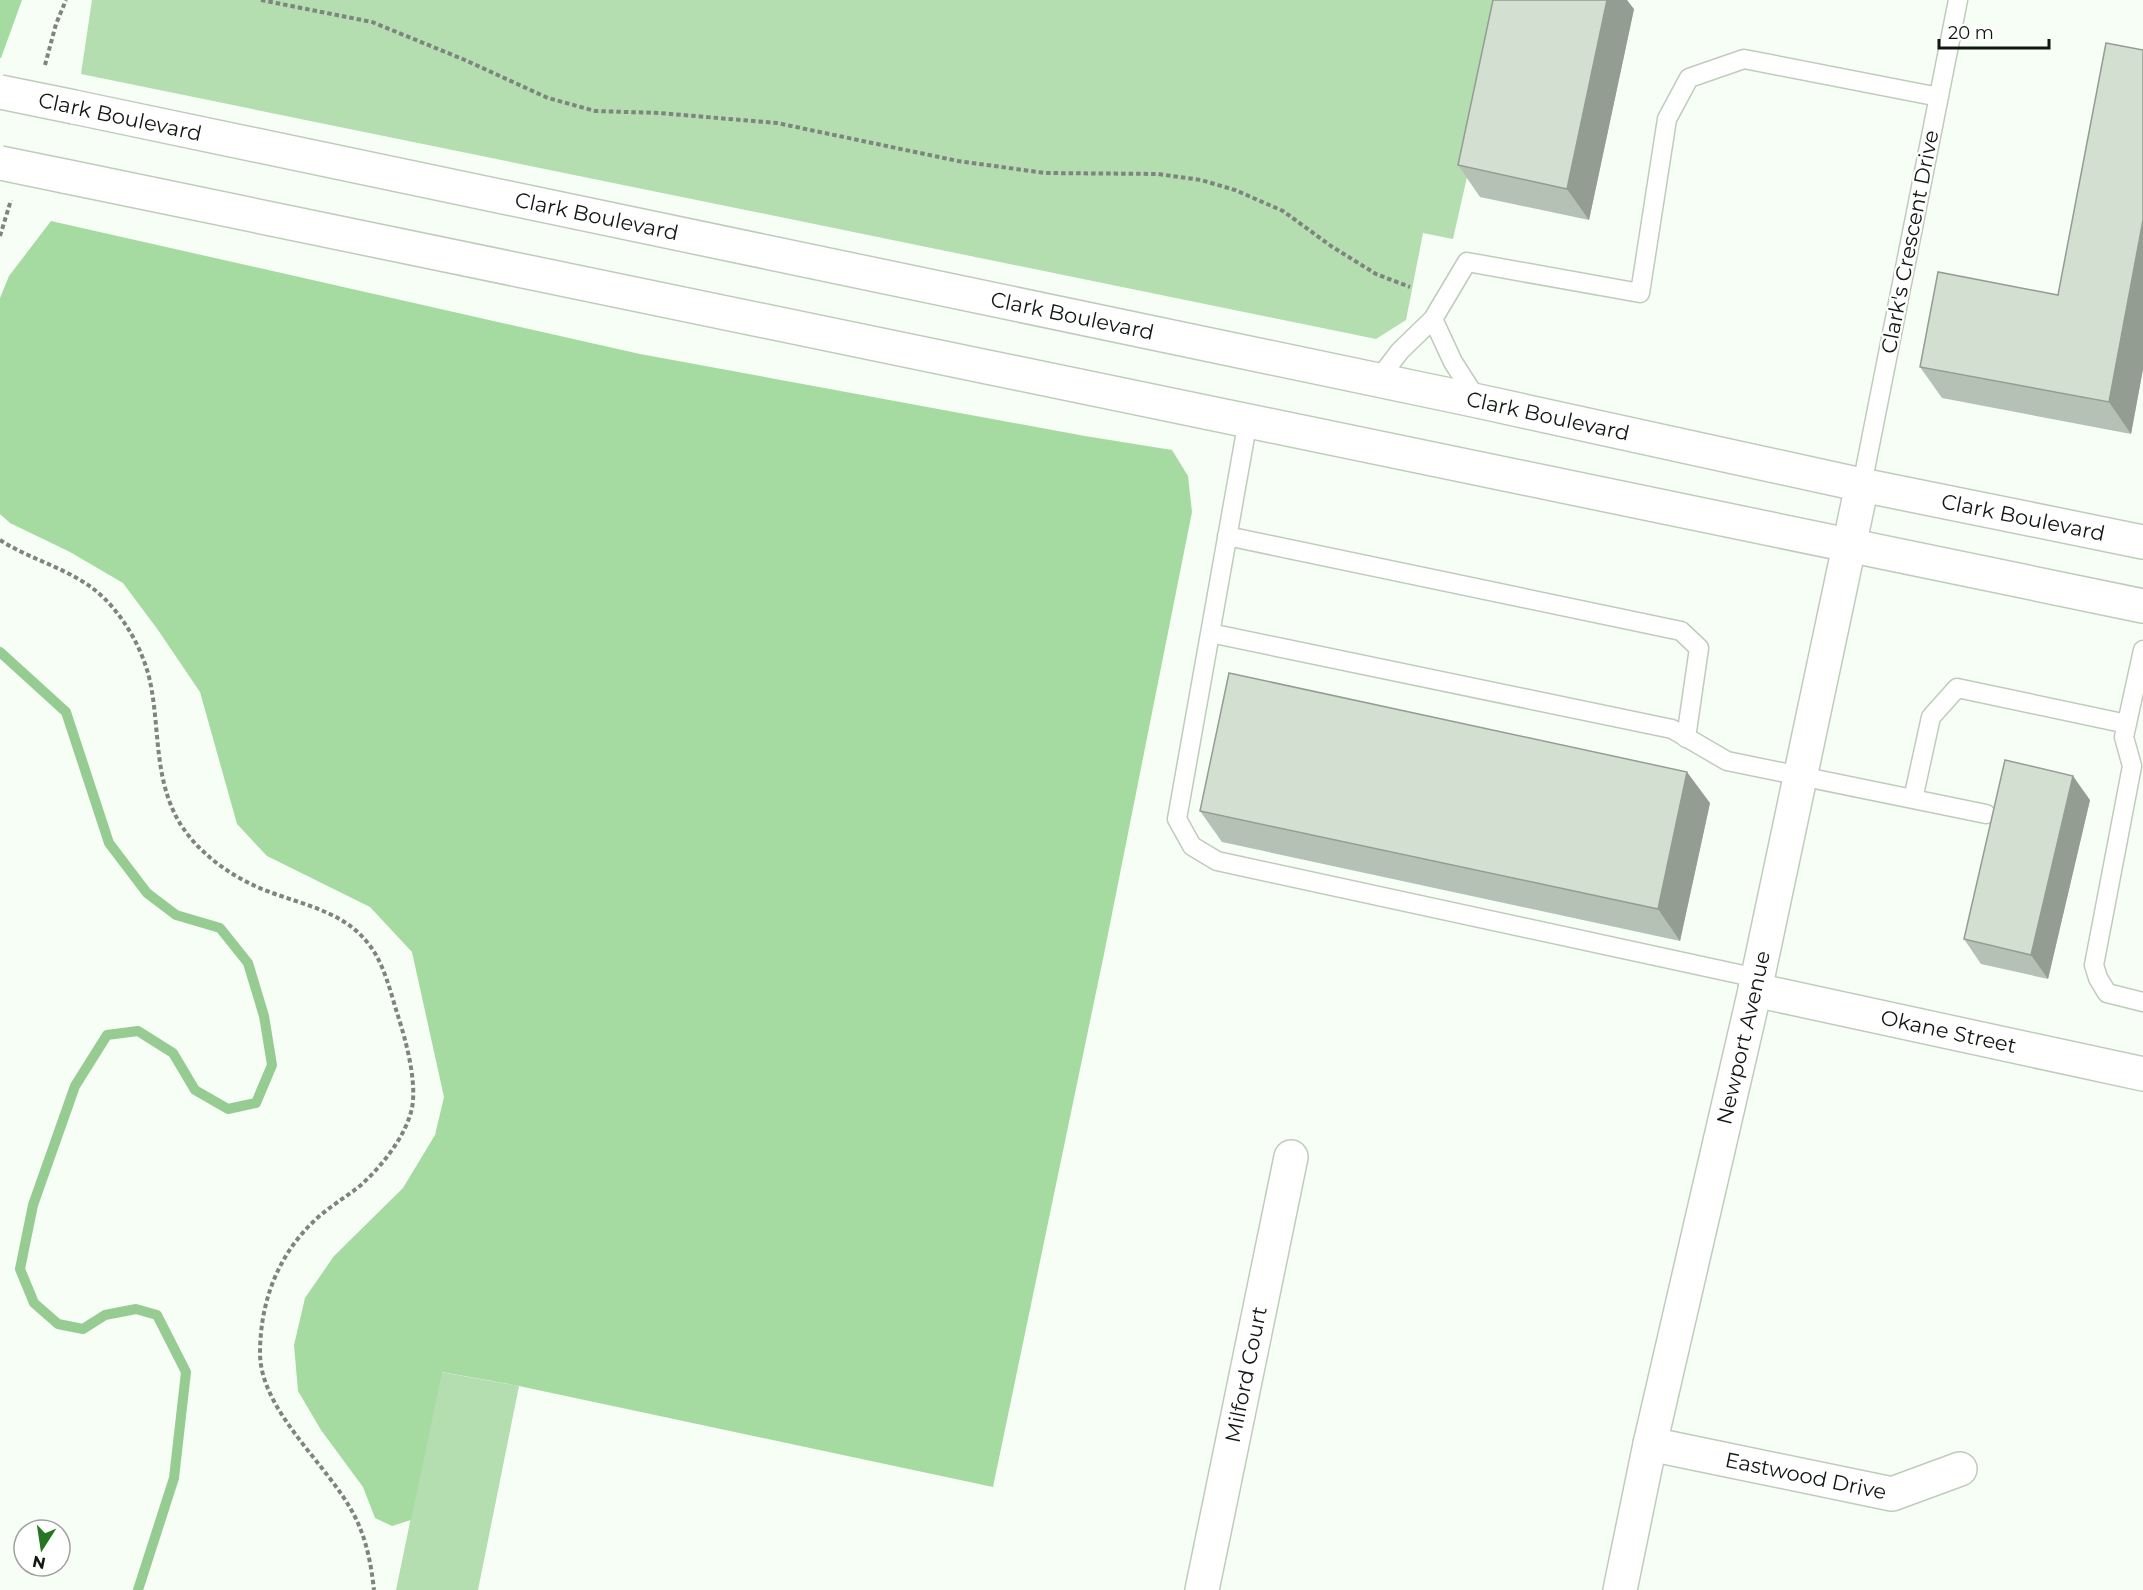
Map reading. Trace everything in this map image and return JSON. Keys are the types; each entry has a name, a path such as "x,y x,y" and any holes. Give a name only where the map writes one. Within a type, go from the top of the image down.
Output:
{"main road":[{"name":"Clark Boulevard","path":"0,92 2143,542"},
{"path":"0,163 2143,606"},
{"name":"Newport Avenue","path":"1620,1590 1650,1444 1756,984 1863,485"},
{"name":"Okane Street","path":"1756,984 2143,1074"},
{"name":"Milford Court","path":"1202,1590 1290,1157"},
{"name":"Eastwood Drive","path":"1650,1444 1892,1494 1960,1469"}],"lane":[{"name":"Clark's Crescent Drive","path":"1863,485 1958,0"},
{"path":"1377,381 1400,351 1433,319 1467,261 1640,293 1667,119 1689,78 1744,59 1939,97"},
{"path":"1433,319 1454,362 1478,401"},
{"path":"1248,420 1177,819 1192,846 1216,861 1756,984"},
{"path":"1227,536 1681,631 1699,648 1686,738"},
{"path":"1210,633 1672,729 1727,761 1986,814"},
{"path":"2143,650 2133,719 2124,737 2132,766 2094,965 2097,978 2107,993 2143,1002"},
{"path":"1913,799 1931,717 1957,688 2133,719"}],"path":[{"path":"261,0 372,22 465,60 548,98 595,111 659,113 777,123 958,161 1045,173 1158,174 1201,180 1235,190 1283,211 1331,246 1376,274 1410,287"},
{"path":"0,540 87,584 110,605 126,626 141,654 151,682 162,779 169,800 182,827 201,850 232,874 257,887 326,913 351,928 365,939 374,951 384,975 401,1026 410,1065 412,1108 396,1142 381,1163 363,1183 315,1219 289,1249 279,1265 265,1307 260,1354 265,1386 275,1404 338,1489 362,1531 368,1550 374,1590"}],"green space":[{"path":"0,0 22,0 1,58 0,58"},
{"path":"92,0 1507,0 1453,239 1423,233 1406,320 1376,339 81,74"},
{"path":"51,221 640,354 1172,450 1188,476 1192,512 1104,954 993,1487 519,1386 442,1372 411,1520 392,1526 375,1518 363,1487 321,1430 298,1391 294,1345 305,1298 334,1256 403,1188 435,1135 444,1097 412,952 370,907 267,856 237,824 200,692 123,583 70,552 10,523 0,514 0,298 9,276"},
{"path":"441,1372 519,1386 478,1590 396,1590"}],"building":[{"path":"1493,0 1607,0 1567,189 1458,165"},
{"path":"2106,43 2143,50 2143,220 2109,402 1920,367 1938,272 2058,295"},
{"path":"1229,673 1687,772 1658,909 1200,811"},
{"path":"2005,760 2073,776 2031,955 1964,939"}],"waterway":[{"path":"0,652 66,712 109,843 147,893 176,915 220,928 248,963 264,1016 272,1065 256,1103 228,1109 195,1090 173,1053 138,1031 107,1035 75,1086 33,1205 20,1269 34,1303 58,1324 83,1329 105,1315 136,1309 157,1315 186,1372 174,1478 138,1590"}]}
